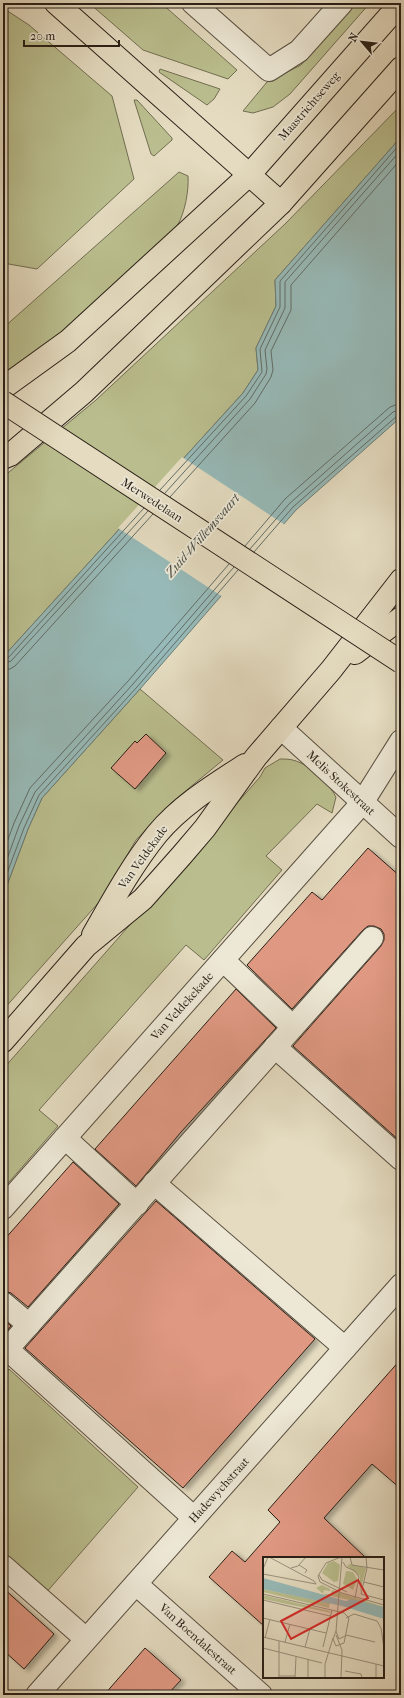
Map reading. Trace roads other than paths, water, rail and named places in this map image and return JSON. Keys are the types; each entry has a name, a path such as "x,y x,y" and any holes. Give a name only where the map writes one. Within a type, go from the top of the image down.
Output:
{"main road":[{"path":"56,3 122,64 250,174 281,203"},
{"name":"Maastrichtseweg","path":"3,388 68,341 250,174 400,3"},
{"path":"3,458 10,455 84,392 281,203 401,68"},
{"name":"Merwedelaan","path":"3,402 401,662"},
{"path":"3,1041 86,946 143,899 182,855 205,828 256,756 332,670 401,580"},
{"path":"332,670 401,618"},
{"name":"Van Veldekade","path":"86,946 124,881 157,834 182,809 256,756"}],"street":[{"path":"193,3 269,70 299,51 342,3"},
{"name":"Melis Stokestraat","path":"281,728 401,837"},
{"name":"Van Veldekekade","path":"3,1208 362,803 401,741"},
{"path":"194,1518 5,1352 372,938"},
{"path":"223,960 292,1027"},
{"path":"275,1047 401,1159"},
{"path":"65,1138 137,1204"},
{"path":"154,1183 345,1348"},
{"name":"Hadewychstraat","path":"37,1695 401,1285"},
{"path":"3,1303 29,1325"},
{"path":"3,1566 86,1639"},
{"name":"Van Boendalestraat","path":"136,1584 261,1695"}],"water":[{"name":"Zuid-Willemsvaart","path":"401,137 401,417 296,510 140,689 42,798 28,829 3,896 3,657 243,393 258,370 256,348 276,306 275,280"}]}
